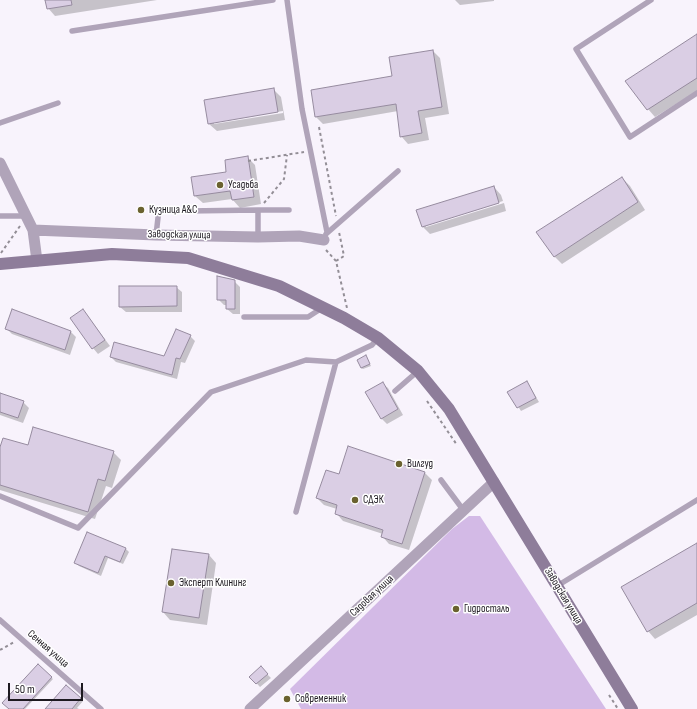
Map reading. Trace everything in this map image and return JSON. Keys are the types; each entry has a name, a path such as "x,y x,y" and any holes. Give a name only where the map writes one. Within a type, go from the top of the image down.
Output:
{"main road":[{"name":"Заводская улица","path":"0,264 112,254 188,258 279,286 323,307 378,338 418,371 449,409 632,709"}],"street":[{"path":"0,163 33,230 37,261"},
{"name":"Заводская улица","path":"33,230 156,235 322,237"},
{"name":"Садовая улица","path":"250,709 461,516 494,482"}],"lane":[{"path":"72,31 272,0"},
{"path":"287,0 302,109 311,150 322,237"},
{"path":"651,0 576,49 630,137 697,93"},
{"path":"0,123 58,103"},
{"path":"322,237 398,171"},
{"path":"156,235 159,209"},
{"path":"258,210 258,237"},
{"path":"187,211 289,210"},
{"path":"0,216 27,216"},
{"path":"244,317 308,317 323,307"},
{"path":"0,496 78,528 211,392 306,360 336,362 372,345 378,338"},
{"path":"296,512 336,362"},
{"path":"395,391 418,371"},
{"path":"441,480 461,516"},
{"path":"557,586 697,500"},
{"name":"Сенная улица","path":"0,620 102,709"}],"path":[{"path":"319,127 344,256 336,261"},
{"path":"248,161 311,150"},
{"path":"258,210 284,179 287,155"},
{"path":"0,254 27,216"},
{"path":"322,237 336,261 348,311"},
{"path":"425,398 460,450"},
{"path":"0,650 20,638"},
{"path":"605,688 618,709"}],"shaded area":[{"name":"Гидросталь","path":"469,516 480,516 606,709 301,709 290,689 452,529"}],"building":[{"path":"45,0 71,0 72,5 47,9"},
{"path":"697,34 697,78 647,110 625,81"},
{"path":"433,50 442,107 418,111 422,133 400,137 396,104 315,117 311,90 392,76 389,57"},
{"path":"274,88 278,112 208,124 204,100"},
{"path":"248,156 254,197 232,200 230,191 194,196 191,177 226,172 225,160"},
{"path":"622,177 638,202 554,257 536,232"},
{"path":"494,186 499,203 422,227 416,210"},
{"path":"217,276 235,280 235,309 226,309 226,300 217,300"},
{"path":"119,286 177,286 177,306 119,307"},
{"path":"12,309 71,331 65,350 5,329"},
{"path":"83,309 105,340 92,349 70,318"},
{"path":"176,329 191,335 180,359 176,358 172,375 110,357 114,342 164,356"},
{"path":"366,355 370,364 361,368 357,360"},
{"path":"527,381 536,398 517,408 507,392"},
{"path":"383,382 398,409 381,419 365,392"},
{"path":"0,393 24,401 18,418 0,412"},
{"path":"33,427 114,451 105,481 98,479 88,512 0,485 0,447 3,438 28,445"},
{"path":"348,446 425,472 402,544 381,537 383,530 335,514 337,505 316,498 326,470 339,474"},
{"path":"87,532 126,548 120,562 105,556 98,573 74,563"},
{"path":"697,543 697,603 647,632 621,587"},
{"path":"172,549 209,554 199,618 162,612"},
{"path":"38,664 52,677 23,709 9,709 2,703"},
{"path":"261,666 268,674 256,684 249,677"},
{"path":"66,685 81,698 72,709 45,709"}],"place":[{"name":"Усадьба","path":"220,185"},
{"name":"Кузница А&С","path":"141,210"},
{"name":"Вилгуд","path":"399,464"},
{"name":"СДЭК","path":"355,500"},
{"name":"Эксперт Клининг","path":"171,583"},
{"name":"Гидросталь","path":"456,609"},
{"name":"Современник","path":"287,699"}]}
